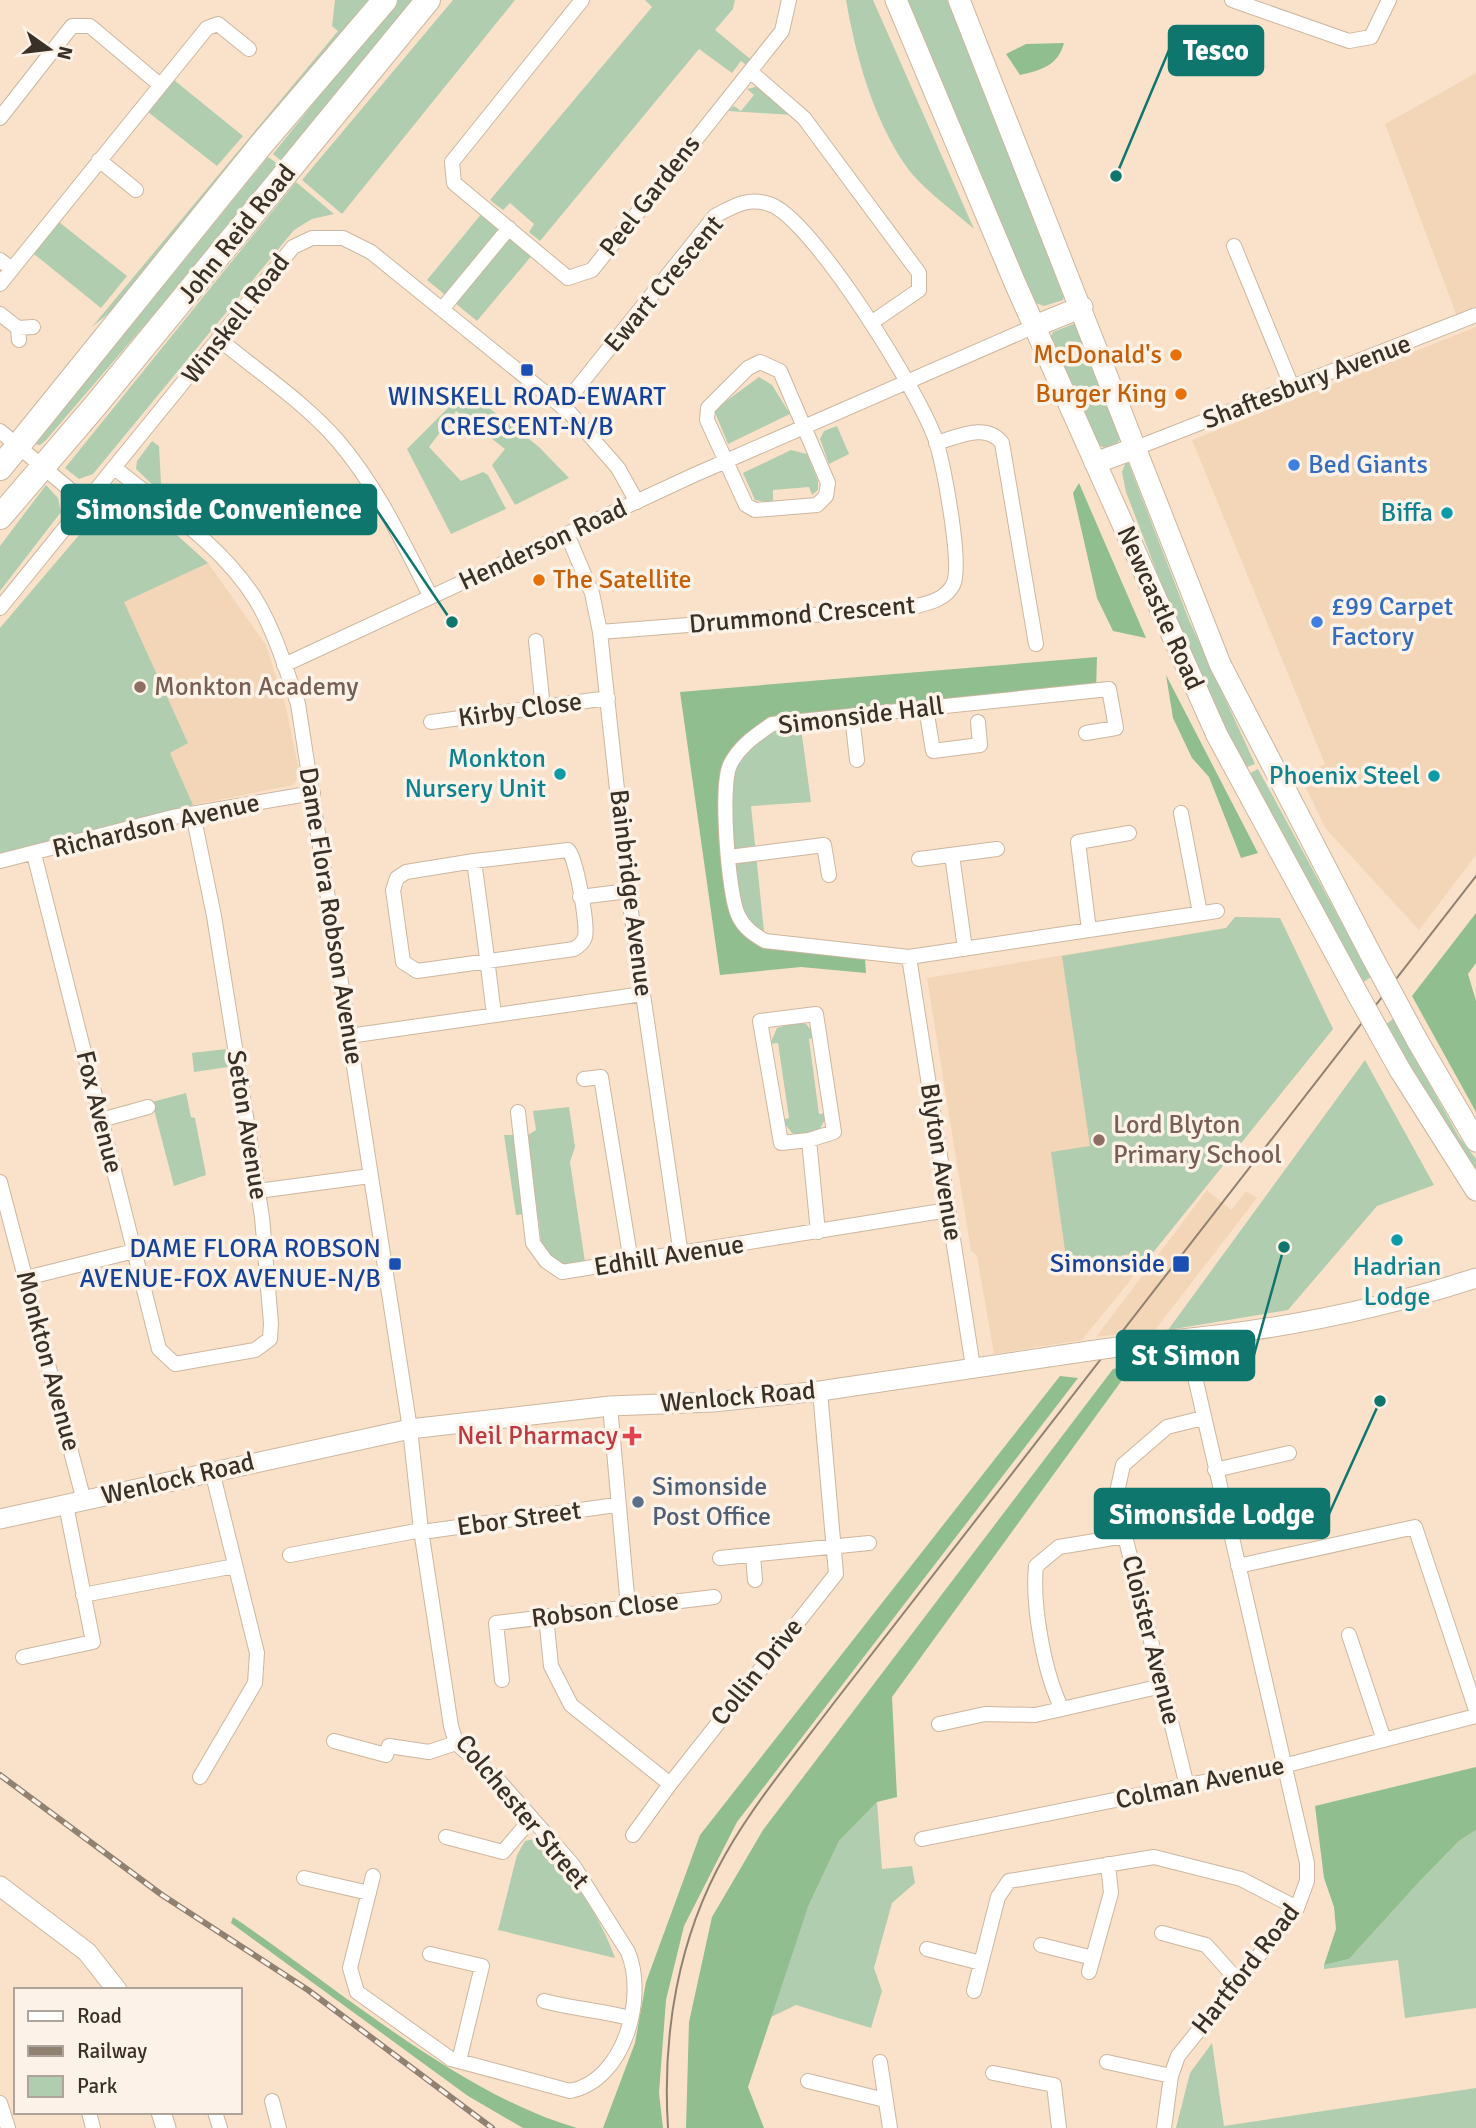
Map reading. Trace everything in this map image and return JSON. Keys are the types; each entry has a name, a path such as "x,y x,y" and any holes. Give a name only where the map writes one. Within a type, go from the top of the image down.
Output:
{"highway":[{"name":"John Reid Road","path":"0,468 9,438 385,0"},
{"name":"John Reid Road","path":"0,517 428,0"}],"main road":[{"name":"Newcastle Road","path":"896,0 1095,463 1236,775 1400,1070 1476,1190"},
{"name":"Newcastle Road","path":"959,0 1082,307 1182,574 1220,664 1370,953 1476,1141"},
{"path":"1035,326 1082,307"},
{"path":"1095,463 1136,447"}],"street":[{"name":"Peel Gardens","path":"582,0 453,162 454,183 568,278 592,270 751,72 782,31 789,0"},
{"path":"1232,0 1349,41 1371,37 1389,0"},
{"path":"0,284 6,265 100,160 206,28 218,24 251,52"},
{"path":"0,118 72,26 90,26 160,85"},
{"path":"751,72 804,118 919,273 919,290 871,323"},
{"path":"0,93 13,103"},
{"path":"100,160 139,193"},
{"name":"Ewart Crescent","path":"562,407 715,216 746,200 771,204 789,215 871,323 907,382"},
{"path":"443,308 509,228"},
{"name":"Winskell Road","path":"0,608 116,469 293,247 313,238 343,238 371,252 443,308 562,407 618,468 637,502"},
{"path":"1234,246 1292,387"},
{"path":"0,314 24,332"},
{"name":"Shaftesbury Avenue","path":"1136,447 1476,315"},
{"name":"Henderson Road","path":"284,665 725,461 1035,326"},
{"path":"220,340 314,417 338,441 386,508 431,597"},
{"path":"760,362 780,372 806,426 828,483 826,496 817,505 755,510 746,505 725,461 707,420 708,408 748,368 760,362"},
{"name":"Drummond Crescent","path":"600,632 913,607 938,600 952,587 958,573 936,443 907,382"},
{"path":"936,443 985,431 995,434 1002,443 1037,644"},
{"path":"9,438 74,493 92,495"},
{"name":"Dame Flora Robson Avenue","path":"116,469 204,541 237,573 256,601 298,704 410,1429"},
{"name":"Bainbridge Avenue","path":"567,534 592,593 600,632 628,891 681,1255"},
{"path":"536,641 543,708"},
{"name":"Simonside Hall","path":"1086,733 1116,727 1109,689 772,724 738,750 728,767 724,797 737,913 747,930 765,941 909,957 1217,911"},
{"name":"Kirby Close","path":"431,722 608,698"},
{"path":"926,708 933,751 980,745 978,722"},
{"path":"852,716 857,760"},
{"name":"Richardson Avenue","path":"0,861 193,814 313,793"},
{"path":"1181,813 1200,913"},
{"name":"Seton Avenue","path":"174,1364 255,1350 270,1339 270,1310 258,1191 214,916 193,814"},
{"path":"1089,930 1078,842 1129,834"},
{"path":"729,857 824,845 828,875"},
{"path":"919,859 997,849"},
{"path":"568,850 575,861 580,897 586,933 580,945 574,949 417,971 403,962 393,890 400,874 474,861 568,850"},
{"name":"Fox Avenue","path":"34,854 159,1349 174,1364"},
{"path":"952,855 965,949"},
{"path":"474,861 494,1015"},
{"path":"580,897 628,891"},
{"name":"Blyton Avenue","path":"909,957 973,1367"},
{"path":"349,1036 643,994"},
{"path":"816,1014 834,1132 808,1140 781,1143 760,1021 816,1014"},
{"path":"584,1079 601,1077 631,1262"},
{"path":"101,1120 148,1107"},
{"name":"Edhill Avenue","path":"518,1112 533,1243 545,1261 562,1272 948,1210"},
{"path":"808,1140 818,1232"},
{"path":"258,1191 370,1176"},
{"name":"Monkton Avenue","path":"0,1182 26,1278 75,1503 83,1595 93,1642 23,1657"},
{"path":"26,1278 134,1251"},
{"name":"Wenlock Road","path":"0,1519 410,1429 610,1406 713,1402 820,1391 1186,1338 1409,1299 1476,1278"},
{"name":"Hartford Road","path":"1164,2128 1171,2076 1178,2056 1297,1908 1307,1881 1307,1863 1186,1338"},
{"path":"820,1391 836,1547"},
{"path":"610,1406 616,1505 628,1607"},
{"name":"Cloister Avenue","path":"1187,1786 1125,1536 1117,1492 1123,1465 1167,1427 1203,1418"},
{"name":"Colchester Street","path":"373,1876 349,1968 357,1992 451,2059 570,2091 587,2088 606,2073 620,2052 629,2018 635,1991 634,1967 628,1952 573,1865 499,1781 456,1744 421,1531 410,1429"},
{"path":"1215,1470 1289,1453"},
{"path":"200,1777 255,1683 257,1653 212,1471"},
{"name":"Ebor Street","path":"290,1555 421,1531 616,1505"},
{"path":"1238,1566 1415,1527 1476,1710"},
{"path":"1062,1709 1054,1692 1034,1589 1036,1566 1059,1547 1125,1536"},
{"path":"720,1558 869,1543"},
{"name":"Collin Drive","path":"633,1835 679,1770 835,1574 836,1547"},
{"path":"753,1555 755,1580"},
{"path":"83,1595 235,1566"},
{"name":"Robson Close","path":"502,1680 496,1623 714,1597"},
{"path":"546,1616 551,1666 571,1705 670,1784"},
{"path":"1349,1635 1384,1740"},
{"path":"939,1724 985,1714 1035,1715 1162,1686"},
{"name":"Colman Avenue","path":"922,1839 1283,1766 1476,1716"},
{"path":"334,1741 386,1755 389,1746 429,1752 456,1744"},
{"path":"446,1836 503,1853 532,1818"},
{"path":"975,1991 998,1897 1009,1881 1154,1857 1241,1879 1297,1908"},
{"path":"1041,1945 1091,1965 1111,1893 1108,1864"},
{"path":"304,1878 369,1893"},
{"path":"0,1886 87,1952 115,1988"},
{"path":"1162,1933 1206,1945 1239,1982"},
{"path":"927,1949 981,1963"},
{"path":"430,1954 482,1966 459,2061"},
{"path":"544,2001 582,2011 594,2008 629,2018"},
{"path":"880,2062 890,2128"},
{"path":"1107,2062 1171,2076"},
{"path":"993,2073 1054,2085 1059,2128"},
{"path":"808,2081 885,2100"},
{"path":"272,2101 279,2128"},
{"path":"0,2105 8,2128"}],"shaded area":[{"path":"1476,73 1476,306 1456,314 1385,124"},
{"path":"1476,327 1476,855 1419,930 1326,829 1300,776 1325,764 1192,440"},
{"name":"Monkton Academy","path":"120,494 139,501 208,563 266,645 286,707 300,775 293,785 193,805 2,855 0,628 109,500"},
{"name":"Lord Blyton Primary School","path":"1235,917 1280,918 1333,1029 1082,1340 994,1354 977,1256 971,1251 927,978 1226,928"},
{"path":"1207,1190 1231,1210 1246,1191 1257,1198 1155,1330 1096,1337"}],"green space":[{"path":"335,0 375,0 120,304 92,327 338,31 332,26"},
{"path":"396,0 417,0 285,164 273,154"},
{"path":"453,0 515,0 342,214 302,180"},
{"path":"645,0 735,0 733,9 715,30 754,62 749,67 741,61 732,73 699,49 540,241 529,232 534,224 510,203 503,210 490,200 652,7"},
{"path":"846,0 873,0 974,229 920,183 894,147 867,86"},
{"path":"904,0 947,0 1066,284 1063,300 1044,306 1033,302"},
{"path":"1064,43 1058,57 1048,66 1020,75 1006,54 1026,44"},
{"path":"174,80 243,136 217,166 148,112"},
{"path":"756,87 793,115 728,111 734,106 741,111 754,95 747,89"},
{"path":"268,157 281,166 46,440 40,445 35,444"},
{"path":"296,182 334,214 312,219 294,230 93,474 79,479 65,468"},
{"path":"483,212 533,254 477,321 427,280"},
{"path":"59,222 127,276 101,308 34,254"},
{"path":"1076,323 1123,436 1117,443 1105,448 1094,443 1050,338 1053,332"},
{"path":"759,377 772,385 790,414 728,444 714,410"},
{"path":"466,390 539,447 569,478 515,505 492,465 505,449 456,411 429,447 461,481 483,472 488,475 506,509 451,534 407,449"},
{"path":"837,426 849,454 829,464 820,439 824,431"},
{"path":"152,441 159,446 161,483 157,489 136,469 137,461"},
{"path":"791,450 807,454 818,481 818,490 812,495 809,487 773,490 773,503 755,500 743,473"},
{"path":"1127,459 1189,620 1255,764 1242,769 1184,643 1126,492 1122,472"},
{"path":"1079,483 1146,638 1113,631 1097,598 1073,493"},
{"path":"46,485 58,498 61,512 0,591 0,546"},
{"name":"Monkton Academy","path":"120,494 139,501 208,563 124,602 188,743 170,753 193,805 0,854 0,628 109,500"},
{"path":"1097,657 1096,691 772,724 728,767 737,913 765,941 865,959 866,973 801,967 720,975 680,692"},
{"path":"1166,675 1258,853 1241,858 1209,777 1192,758 1173,718"},
{"path":"800,721 811,802 751,806 765,941 737,913 724,797 738,750 772,724"},
{"path":"1258,769 1371,977 1362,983 1245,776"},
{"path":"1476,913 1476,963 1468,974 1476,1001 1476,1112 1412,996"},
{"path":"1235,917 1280,918 1333,1029 1135,1275 1131,1254 1067,1264 1051,1152 1090,1146 1062,956 1226,928"},
{"path":"1393,1019 1459,1137 1476,1159 1476,1179 1385,1025"},
{"path":"797,1022 806,1024 817,1037 809,1039 819,1114 828,1113 819,1131 801,1135 792,1133 782,1120 789,1118 778,1043 770,1044 777,1028"},
{"path":"226,1049 228,1067 194,1072 192,1053"},
{"path":"1365,1060 1434,1185 1377,1206 1288,1310 1168,1330"},
{"path":"186,1093 191,1117 195,1118 206,1175 174,1186 152,1102"},
{"path":"569,1107 575,1147 570,1162 585,1262 560,1265 542,1248 528,1135 536,1130 533,1111"},
{"path":"504,1135 514,1135 527,1214 516,1215"},
{"path":"1133,1365 892,1697 897,1797 877,1802 839,1841 808,1907 748,2087 764,2128 686,2128 689,2022 712,1917 763,1830 1113,1369"},
{"path":"1060,1376 1078,1378 737,1822 684,1926 666,2000 659,2093 663,2128 603,2128 635,2043 646,1982 700,1835"},
{"path":"1476,1767 1476,1830 1459,1841 1349,1959 1324,1965 1336,1929 1334,1907 1324,1878 1315,1806"},
{"path":"877,1802 882,1869 912,1866 915,1883 892,1903 874,1968 882,1991 871,2028 796,2005 769,2018 808,1907 839,1841"},
{"path":"1476,1830 1476,2008 1405,2018 1398,1960 1324,1969 1324,1965 1349,1959 1459,1841"},
{"path":"538,1838 582,1894 601,1925 615,1958 498,1930 517,1855 525,1841"},
{"path":"233,1917 399,2036 443,2064 533,2112 577,2128 523,2128 468,2096 231,1923"},
{"path":"1212,2043 1224,2126 1476,2088 1476,2128 1176,2128 1190,2073"}],"tram line":[{"path":"668,2128 671,2022 685,1953 695,1919 709,1887 749,1816 1476,876"}],"railway":[{"path":"0,1775 162,1895 308,1990 492,2128"}],"place":[{"name":"Tesco","path":"1116,176"},
{"name":"McDonald's","path":"1176,355"},
{"name":"WINSKELL ROAD-EWART CRESCENT-N/B","path":"527,370"},
{"name":"Burger King","path":"1181,394"},
{"name":"Bed Giants","path":"1294,465"},
{"name":"Biffa","path":"1447,513"},
{"name":"The Satellite","path":"539,580"},
{"name":"Simonside Convenience","path":"452,622"},
{"name":"£99 Carpet Factory","path":"1317,622"},
{"name":"Monkton Academy","path":"140,687"},
{"name":"Monkton Nursery Unit","path":"560,774"},
{"name":"Phoenix Steel","path":"1434,776"},
{"name":"Lord Blyton Primary School","path":"1099,1140"},
{"name":"Hadrian Lodge","path":"1397,1240"},
{"name":"St Simon","path":"1284,1247"},
{"name":"DAME FLORA ROBSON AVENUE-FOX AVENUE-N/B","path":"395,1264"},
{"name":"Simonside","path":"1181,1264"},
{"name":"Simonside Lodge","path":"1380,1401"},
{"name":"Neil Pharmacy","path":"632,1436"},
{"name":"Simonside Post Office","path":"638,1502"}]}
